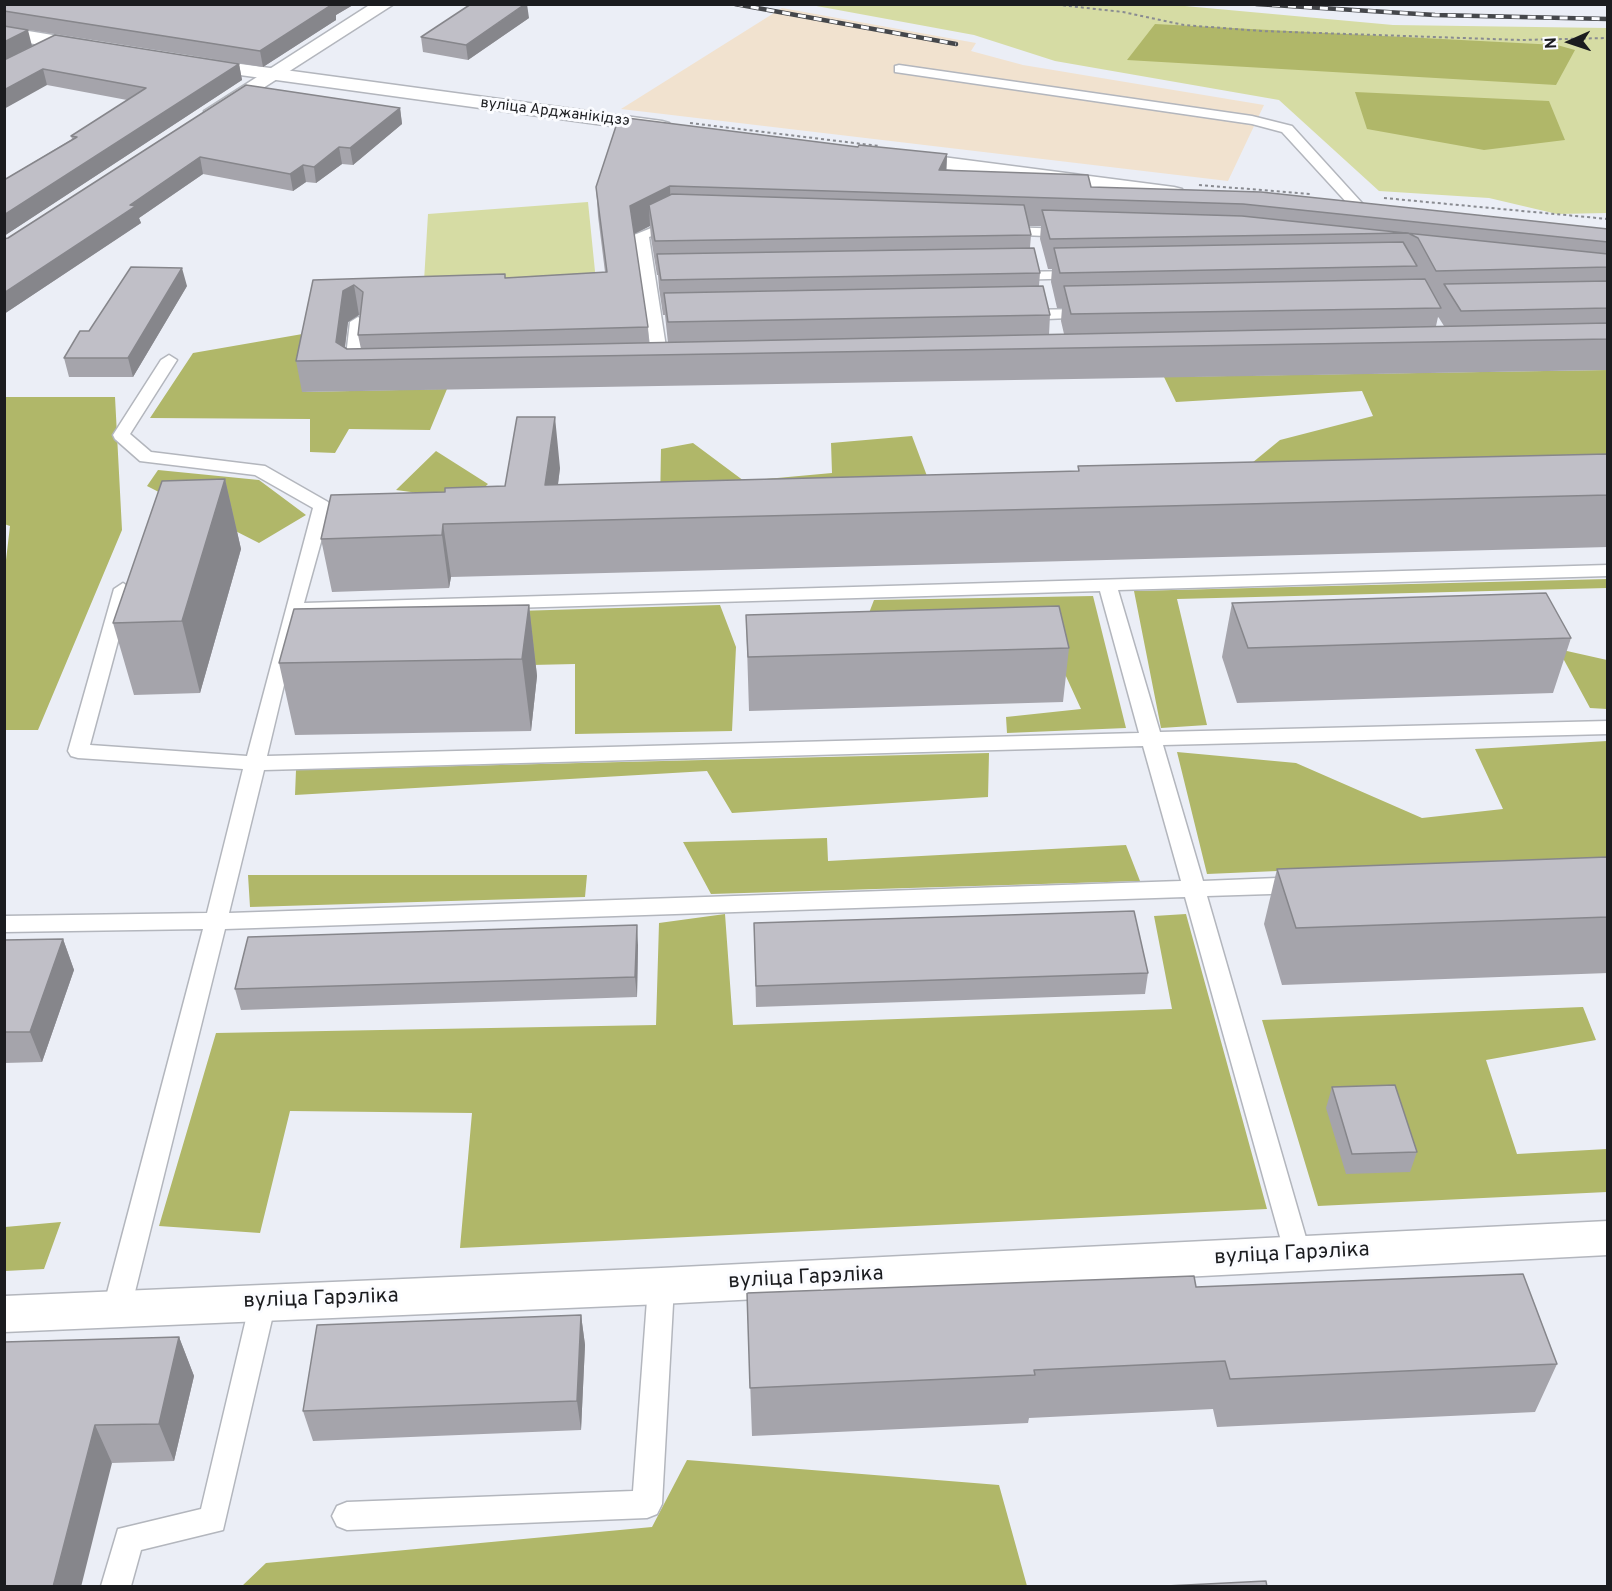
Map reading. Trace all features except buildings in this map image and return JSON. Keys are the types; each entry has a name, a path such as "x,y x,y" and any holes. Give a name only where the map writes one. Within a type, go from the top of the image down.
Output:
{"street":[{"path":"200,120 268,75 385,4"},
{"path":"4,33 110,51"},
{"path":"31,56 55,42"},
{"name":"вуліца Арджанікідзэ","path":"177,61 684,130"},
{"path":"885,156 1194,196"},
{"path":"1331,211 1389,217"},
{"name":"вуліца Гарэліка","path":"4,1314 661,1286 1608,1239"}],"lane":[{"path":"899,69 1252,120 1287,129 1365,214"},
{"path":"685,365 656,365 661,322 655,282 641,235 671,222 695,222"},
{"path":"994,231 1030,238 1087,234"},
{"path":"1037,270 1049,320"},
{"path":"1002,276 1037,270 1096,275"},
{"path":"1012,315 1049,320 1107,314"},
{"path":"358,322 352,373 376,372"},
{"path":"117,1308 257,763 293,609 322,506 259,470 146,457 121,435 169,360"},
{"path":"293,609 1107,583 1608,570"},
{"path":"1107,583 1150,741 1298,1255"},
{"path":"123,589 78,751 257,763 1608,727"},
{"path":"4,924 216,921 1324,884"},
{"path":"346,1516 647,1504 661,1286"},
{"path":"116,1587 129,1539 213,1520 263,1302"}],"path":[{"path":"1051,4 1123,12 1184,25 1261,31 1521,40 1608,38"}],"shaded area":[{"path":"782,8 976,43 971,51 1023,65 1264,105 1228,181 621,109"}],"green space":[{"path":"1163,4 1393,25 1607,28 1607,213 1557,214 1489,198 1379,191 1279,100 1055,61 974,35 811,5"},
{"path":"1155,24 1557,45 1575,50 1556,85 1127,60"},
{"path":"1355,92 1549,101 1565,140 1484,150 1367,129"},
{"path":"588,202 597,291 423,298 428,214"},
{"path":"314,332 302,392 447,389 430,430 349,429 335,453 310,452 310,419 150,418 193,353"},
{"path":"1607,370 1607,506 1241,472 1280,440 1373,416 1362,391 1176,402 1164,377"},
{"path":"5,397 115,397 122,530 38,730 5,730 4,577 10,526 4,524"},
{"path":"912,436 927,476 660,506 661,449 693,443 744,481 832,473 831,443"},
{"path":"436,451 488,484 471,500 396,490"},
{"path":"158,470 259,480 306,515 259,543 147,486"},
{"path":"1608,579 1607,588 1177,599 1207,725 1161,728 1134,591"},
{"path":"1093,596 1126,728 1007,733 1006,717 1081,709 1053,648 854,652 874,600"},
{"path":"720,605 736,647 732,731 575,734 575,664 314,670 381,615"},
{"path":"1558,649 1607,660 1607,709 1590,708"},
{"path":"1607,741 1607,857 1207,874 1177,752 1296,763 1422,818 1503,809 1475,749"},
{"path":"989,753 988,797 732,813 707,771 295,795 296,770"},
{"path":"827,838 828,861 1126,845 1140,881 711,894 683,842"},
{"path":"248,875 587,875 585,897 250,907"},
{"path":"725,914 733,1025 1172,1009 1154,916 1186,914 1267,1209 460,1248 472,1113 290,1111 260,1233 159,1226 216,1033 656,1025 659,923"},
{"path":"1583,1007 1596,1040 1486,1060 1517,1154 1607,1149 1607,1192 1318,1206 1262,1020"},
{"path":"61,1222 44,1269 5,1271 5,1227"},
{"path":"687,1460 999,1485 1027,1586 242,1586 266,1563 652,1527"}],"railway":[{"path":"735,4 956,44"},
{"path":"1256,4 1435,15 1608,19"}]}
